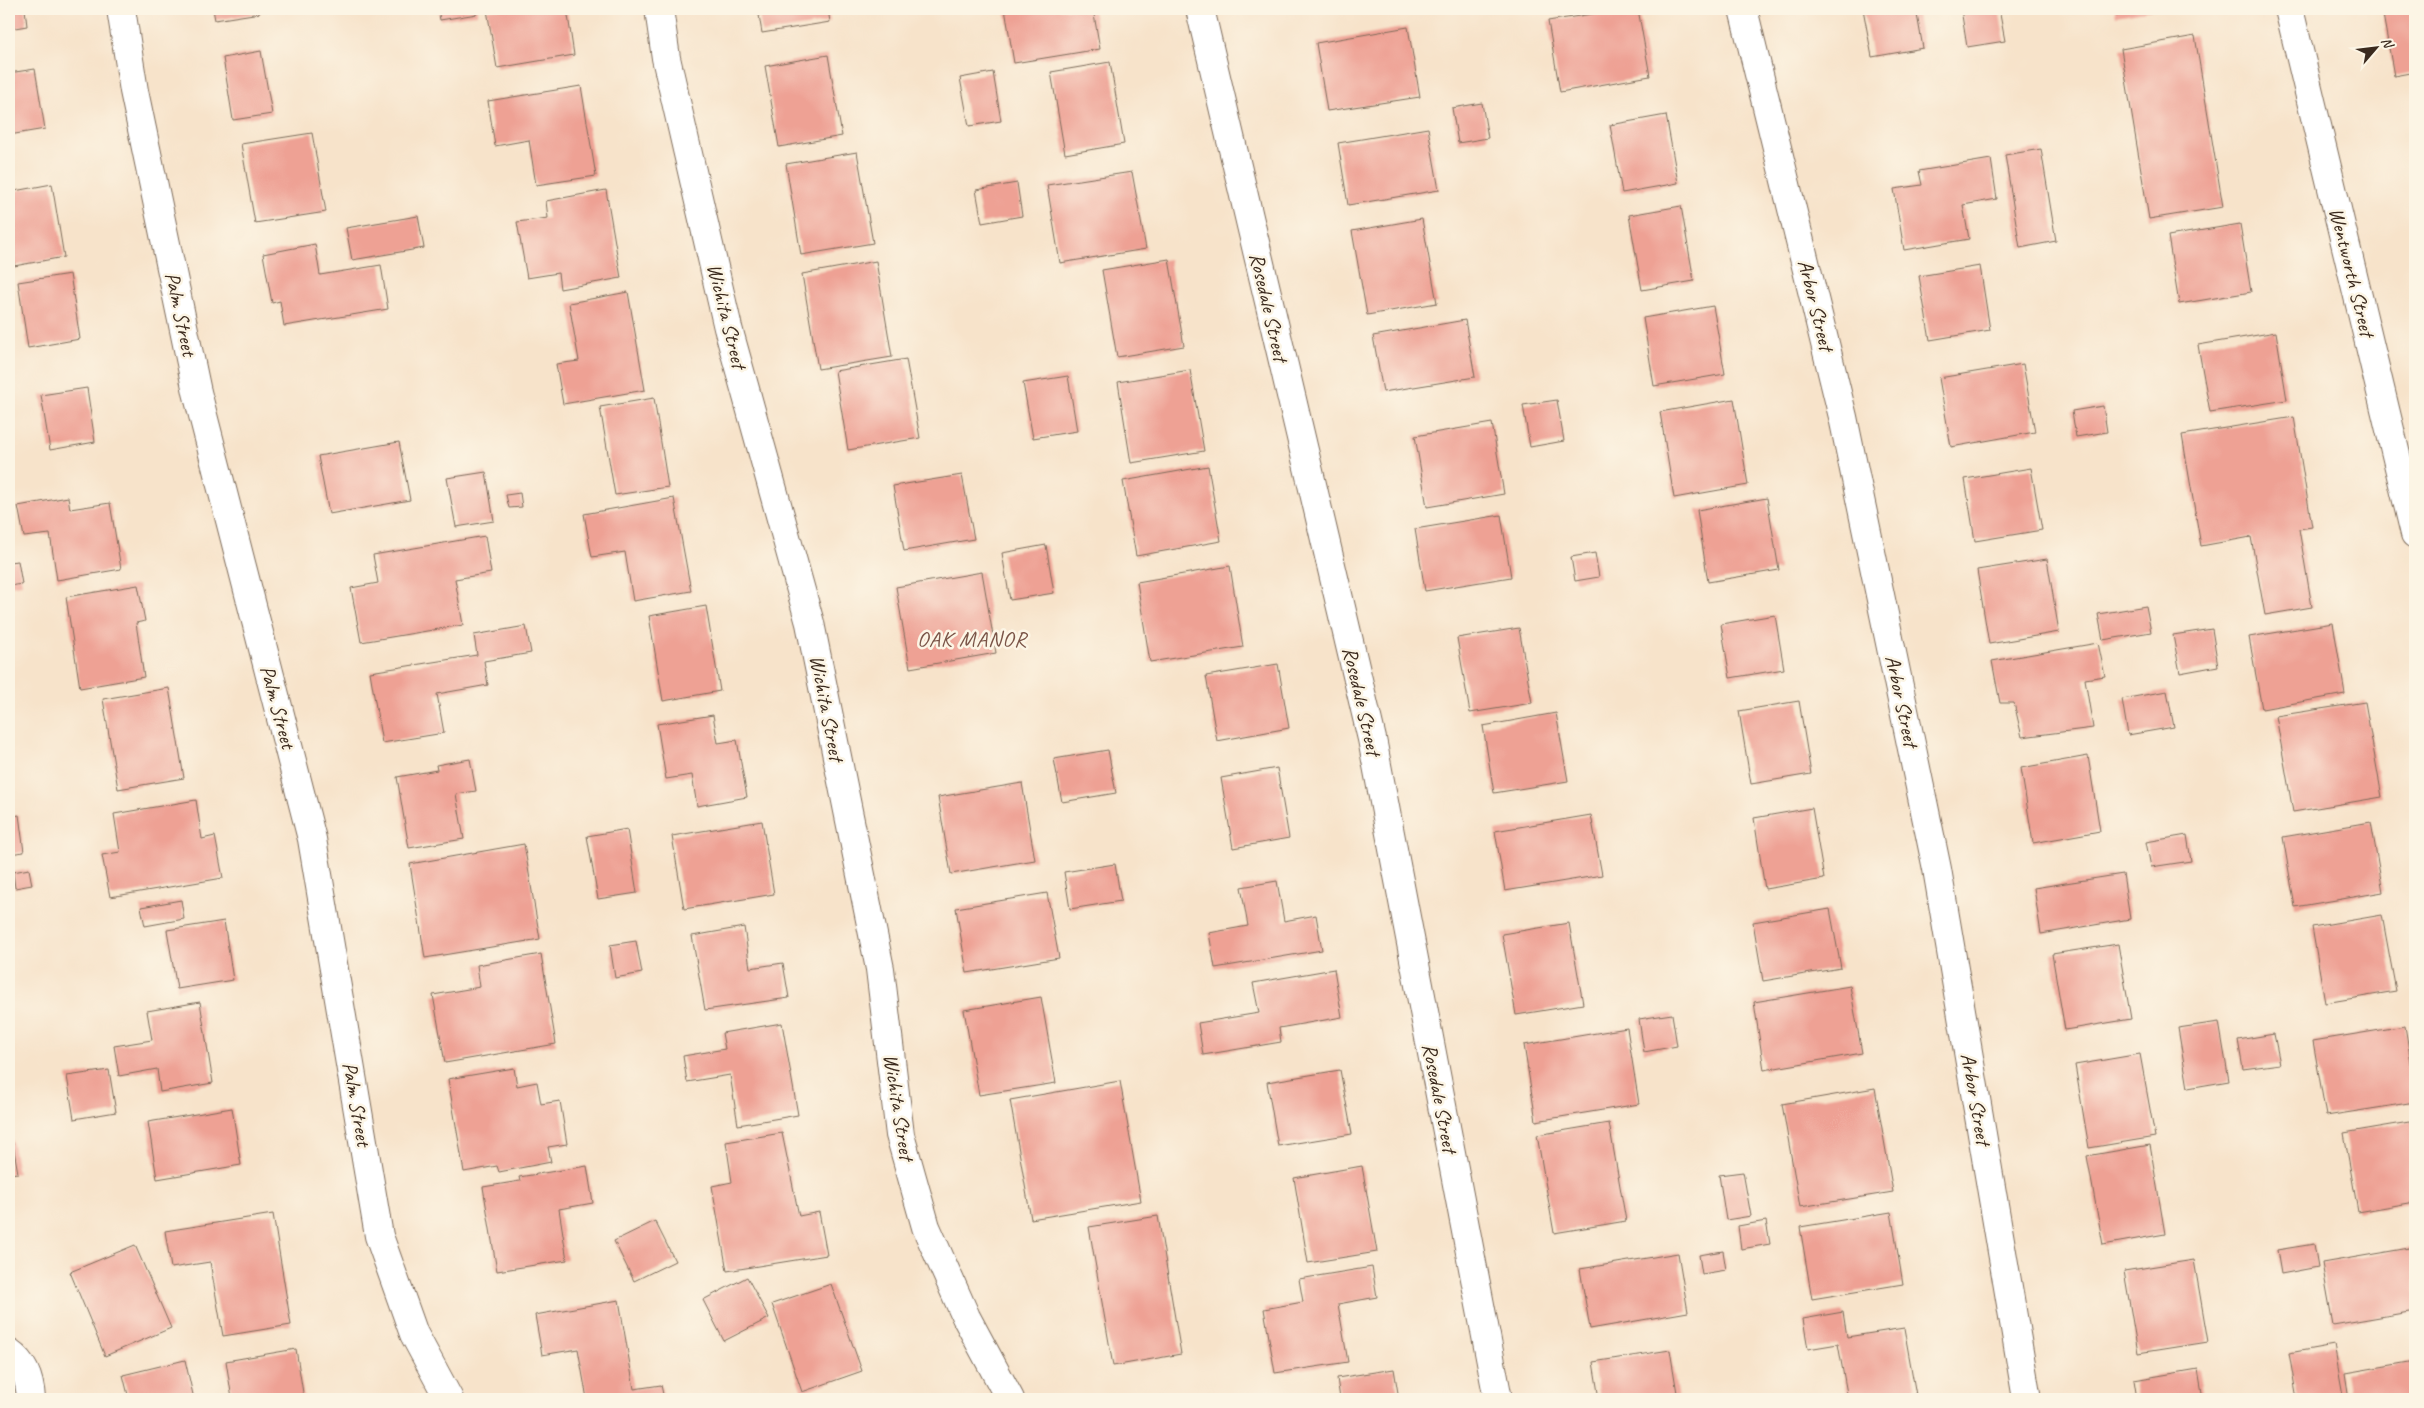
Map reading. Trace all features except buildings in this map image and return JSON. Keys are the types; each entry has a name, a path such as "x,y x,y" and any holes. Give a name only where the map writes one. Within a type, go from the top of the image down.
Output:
{"street":[{"name":"Palm Street","path":"121,9 134,91 197,392 312,839 379,1236 414,1334 449,1399"},
{"name":"Wichita Street","path":"658,9 666,58 728,328 810,623 880,969 900,1135 926,1227 966,1317 1010,1399"},
{"name":"Rosedale Street","path":"1200,9 1372,739 1498,1399"},
{"name":"Arbor Street","path":"1743,9 1843,417 1937,869 2027,1399"},
{"name":"Wentworth Street","path":"2289,9 2415,534"},
{"path":"9,1353 23,1366 30,1382 31,1399"}],"district":[{"name":"OAK MANOR","path":"972,639"}]}
